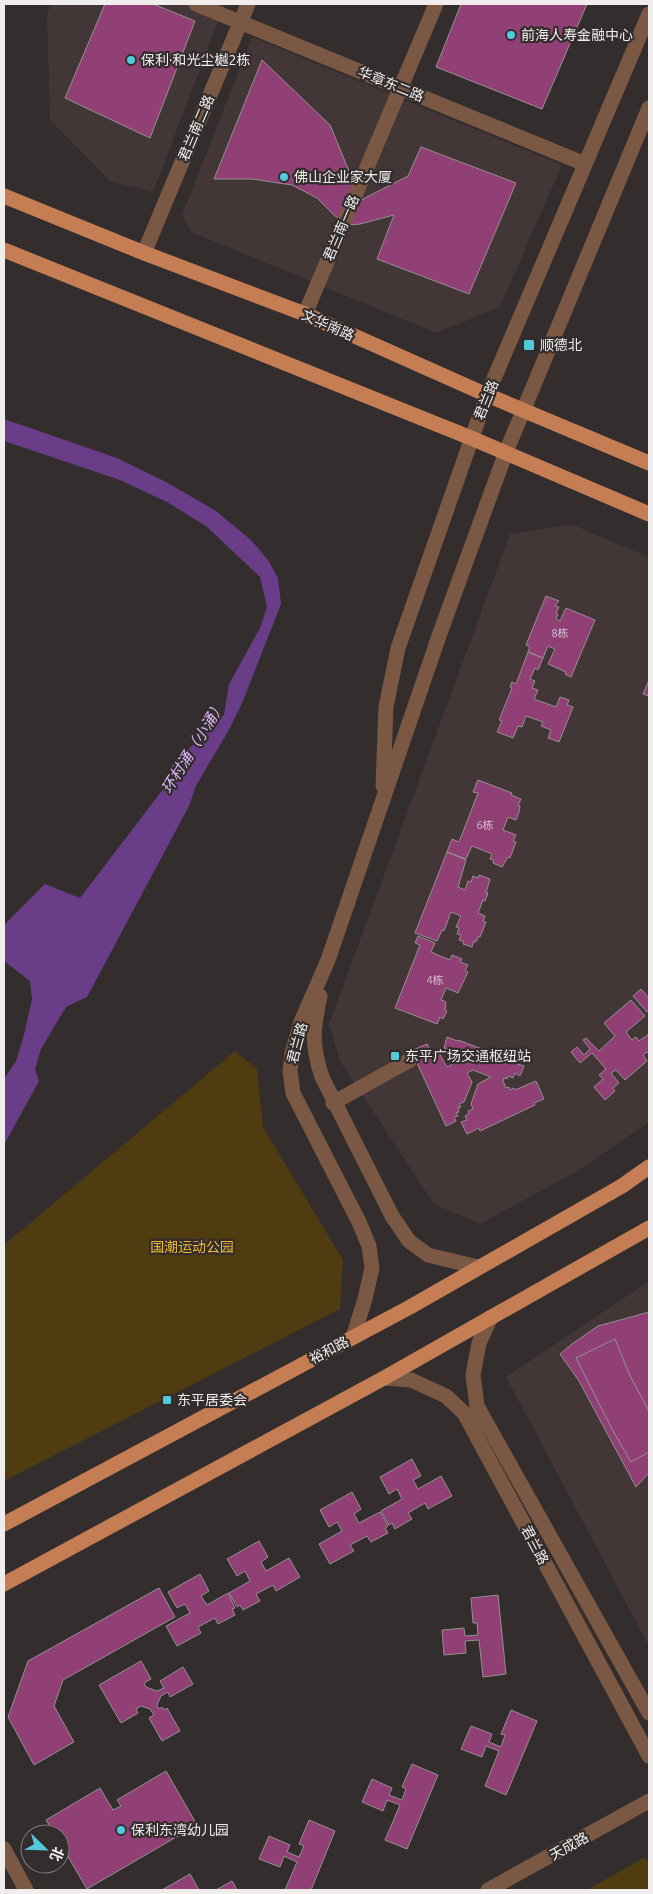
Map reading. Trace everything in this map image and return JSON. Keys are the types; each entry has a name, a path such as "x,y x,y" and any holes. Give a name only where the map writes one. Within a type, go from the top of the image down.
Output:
{"main road":[{"name":"文华南路","path":"4,196 144,253 304,314 487,396 649,463"},
{"path":"4,250 506,452 649,514"},
{"name":"裕和路","path":"4,1524 410,1306 622,1186 649,1167"},
{"path":"4,1584 384,1378 649,1228"}],"street":[{"name":"华章东二路","path":"196,4 585,164"},
{"name":"君兰南二路","path":"144,253 248,4"},
{"name":"君兰南一路","path":"304,314 436,4"},
{"name":"君兰路","path":"383,803 386,707 398,648 487,396 649,14"},
{"name":"君兰路","path":"353,1337 366,1299 372,1268 369,1246 359,1222 294,1093 290,1071 292,1053 301,1022 328,960 440,633 506,452 649,108"},
{"path":"328,960 313,1030 315,1054 322,1077 334,1102 392,1216 409,1240 428,1255 478,1267"},
{"path":"334,1102 410,1060"},
{"name":"君兰路","path":"491,1317 479,1342 473,1375 477,1406 649,1713"},
{"name":"君兰路","path":"384,1378 411,1380 446,1396 464,1413 649,1756"},
{"name":"天成路","path":"488,1890 649,1801"},
{"path":"4,1850 26,1890"}],"shaded area":[{"path":"51,4 225,4 153,192 111,182 50,120 47,15"},
{"name":"佛山企业家大厦","path":"252,37 562,165 500,307 436,333 191,232 182,215"},
{"path":"571,524 649,557 649,1122 578,1171 480,1224 434,1204 340,1061 329,1024 510,534"},
{"path":"649,1281 649,1646 506,1377"}],"green space":[{"name":"国潮运动公园","path":"235,1051 257,1069 263,1127 343,1260 340,1309 4,1481 4,1245"},
{"path":"645,1857 649,1864 649,1890 587,1890"}],"water":[{"name":"环村涌（小涌）","path":"4,419 117,458 166,482 216,511 251,540 268,560 278,578 281,604 243,701 230,728 196,786 189,806 87,997 66,1007 41,1049 35,1069 39,1081 4,1145 4,1079 16,1061 32,999 30,981 4,961 4,925 45,884 80,898 167,784 171,766 224,715 229,684 260,628 267,607 260,577 206,526 167,502 120,480 4,441"}],"building":[{"name":"保利·和光尘樾2栋","path":"105,4 153,4 195,21 150,138 65,98"},
{"name":"前海人寿金融中心","path":"461,4 587,4 542,109 436,67"},
{"name":"佛山企业家大厦","path":"262,60 330,125 361,200 408,176 421,147 516,183 469,294 377,259 394,215 349,225 335,216 317,198 292,185 252,179 214,179"},
{"path":"546,596 559,601 555,606 559,607 556,619 560,621 566,608 595,620 571,677 565,674 566,672 548,664 555,649 548,646 543,658 528,652 530,647 526,645"},
{"path":"528,652 543,658 538,670 535,668 530,679 535,681 532,688 538,690 534,699 556,707 560,697 569,700 567,705 573,707 559,742 548,738 551,730 541,726 543,722 526,716 522,727 518,726 513,738 497,732 502,721 499,720 512,688 510,687 512,682 516,684"},
{"path":"649,680 649,696 643,694"},
{"path":"478,780 512,793 511,795 521,799 518,805 520,806 516,820 508,817 503,830 516,835 513,841 516,842 510,858 508,857 502,867 493,863 494,860 490,859 492,854 472,846 466,859 447,852 452,839 459,842 478,793 473,792"},
{"path":"447,852 466,860 458,887 465,890 468,881 471,882 473,876 478,878 479,875 490,879 486,893 488,893 478,913 485,916 483,921 486,922 480,937 476,942 474,941 472,947 463,944 464,942 459,940 461,935 457,934 459,928 456,927 461,916 451,912 444,931 442,930 437,941 415,933"},
{"path":"418,936 435,943 431,952 450,960 452,955 462,959 460,962 468,965 465,971 468,972 458,993 446,988 441,1000 446,1002 445,1010 447,1011 443,1019 440,1017 437,1024 395,1008 420,945 415,943"},
{"path":"641,989 649,996 649,1010 647,1012 633,996"},
{"path":"631,1000 645,1016 626,1032 632,1040 636,1037 639,1041 649,1034 649,1054 647,1052 643,1055 647,1061 625,1080 616,1070 611,1073 619,1083 613,1088 615,1091 605,1100 594,1087 603,1079 599,1075 606,1069 592,1053 580,1063 571,1052 577,1047 584,1055 590,1049 583,1040 586,1038 599,1051 615,1036 604,1023"},
{"path":"447,1037 524,1066 520,1076 515,1073 513,1078 508,1076 507,1079 504,1078 503,1081 506,1088 509,1087 510,1090 514,1088 515,1090 536,1081 544,1099 480,1131 479,1128 467,1134 461,1122 467,1120 465,1116 469,1114 468,1111 473,1109 471,1104 478,1084 491,1077 473,1070 467,1073 472,1082 464,1102 459,1104 461,1107 458,1108 459,1112 456,1113 458,1116 454,1117 456,1121 446,1126 417,1063 413,1050 427,1044 435,1054 439,1053 447,1067 453,1064 453,1060 450,1060 452,1055 449,1054 450,1050 444,1048"},
{"path":"649,1312 649,1473 636,1487 579,1381 560,1354 598,1326"},
{"path":"615,1339 630,1376 649,1411 649,1452 631,1462 576,1358"},
{"path":"412,1459 421,1476 413,1480 418,1489 441,1476 452,1496 428,1509 425,1503 408,1513 412,1519 395,1529 392,1523 389,1525 381,1511 402,1499 397,1489 389,1494 380,1477"},
{"path":"352,1492 361,1509 354,1514 359,1523 380,1512 388,1526 385,1528 388,1533 371,1542 367,1536 350,1545 354,1551 330,1564 319,1544 342,1531 337,1522 329,1527 320,1510"},
{"path":"259,1541 268,1557 261,1562 266,1571 289,1558 300,1577 276,1591 273,1585 256,1594 260,1601 243,1610 240,1605 237,1607 229,1593 250,1581 245,1571 237,1576 227,1559"},
{"path":"200,1574 209,1591 201,1596 207,1605 228,1593 235,1608 232,1609 235,1615 218,1624 215,1618 198,1627 201,1633 177,1646 166,1626 190,1613 185,1604 177,1608 168,1592"},
{"path":"159,1588 175,1617 63,1680 54,1706 74,1742 34,1765 8,1717 28,1661"},
{"path":"498,1595 506,1674 483,1677 479,1640 465,1641 466,1653 444,1655 442,1630 464,1628 465,1636 478,1635 477,1623 473,1623 471,1598"},
{"path":"141,1661 151,1679 144,1683 146,1687 157,1691 164,1688 160,1681 183,1667 193,1684 170,1697 168,1692 161,1696 157,1705 159,1709 162,1707 164,1710 167,1708 180,1731 162,1741 149,1718 154,1715 150,1709 141,1706 136,1709 138,1713 121,1723 99,1685"},
{"path":"511,1710 537,1721 506,1795 485,1786 499,1751 486,1746 482,1757 461,1749 471,1726 492,1734 489,1742 501,1747 505,1735 501,1734"},
{"path":"412,1764 438,1775 407,1849 385,1840 400,1805 387,1800 383,1811 362,1802 372,1779 392,1788 389,1795 402,1800 406,1789 402,1787"},
{"name":"保利东湾幼儿园","path":"166,1771 197,1825 87,1889 70,1860 70,1824 49,1824 46,1820 100,1788 113,1810 121,1806 117,1800"},
{"path":"309,1820 335,1831 311,1890 285,1890 297,1862 284,1856 280,1867 259,1859 269,1836 290,1845 287,1852 299,1857 304,1846 299,1844"},
{"path":"190,1874 199,1890 162,1890"},
{"path":"232,1881 237,1890 216,1890"}],"place":[{"name":"前海人寿金融中心","path":"511,35"},
{"name":"保利·和光尘樾2栋","path":"131,60"},
{"name":"佛山企业家大厦","path":"284,177"},
{"name":"顺德北","path":"529,345"},
{"name":"东平广场交通枢纽站","path":"395,1056"},
{"name":"东平居委会","path":"167,1400"},
{"name":"保利东湾幼儿园","path":"121,1830"}]}
